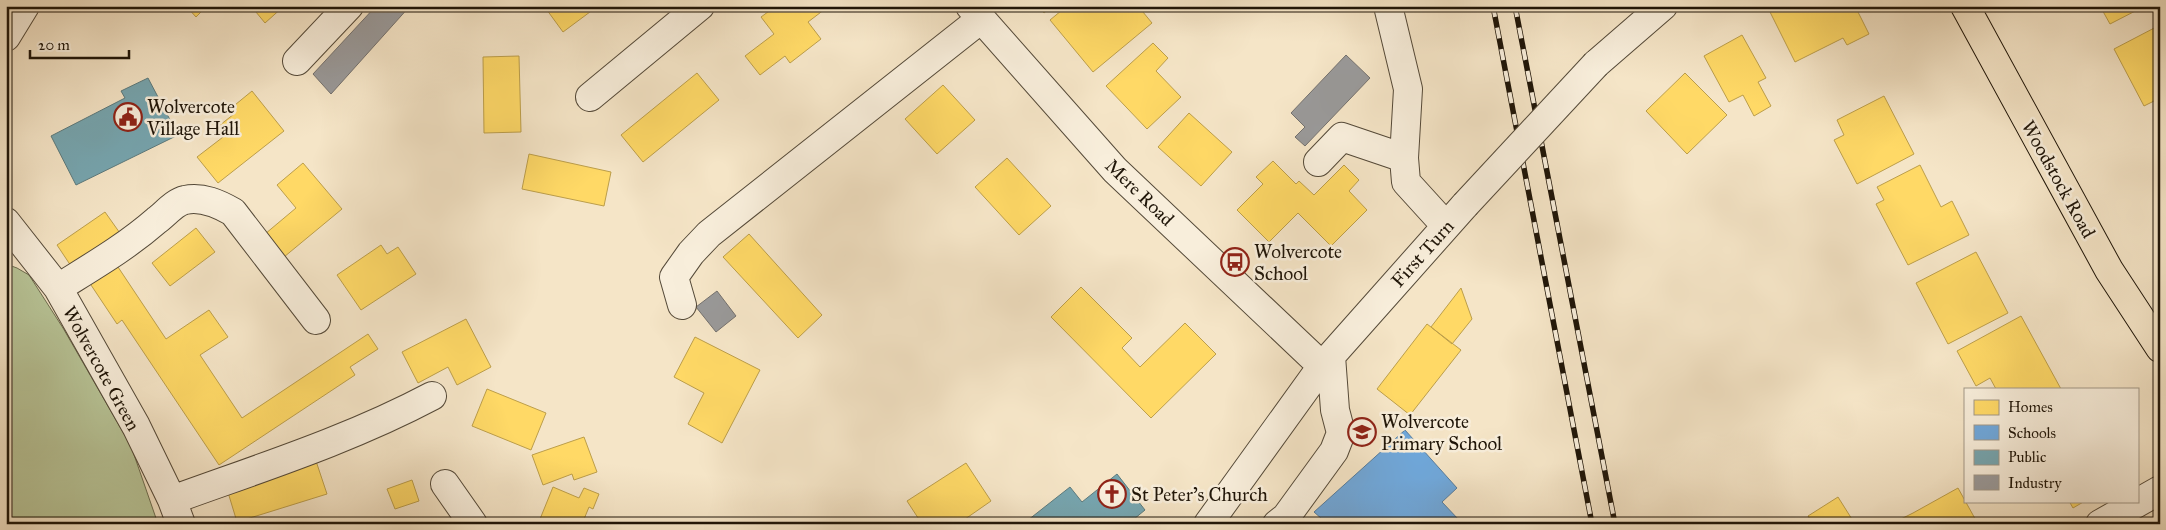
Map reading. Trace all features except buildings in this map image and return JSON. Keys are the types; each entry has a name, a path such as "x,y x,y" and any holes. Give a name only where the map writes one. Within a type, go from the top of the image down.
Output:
{"main road":[{"name":"Woodstock Road","path":"1964,6 2110,270 2160,348"}],"street":[{"path":"6,37 25,6"},
{"path":"297,61 349,6"},
{"path":"590,97 700,6"},
{"path":"1388,6 1408,89 1404,158 1406,182 1446,226"},
{"name":"First Turn","path":"1208,524 1327,361 1465,205 1596,64 1654,9"},
{"path":"682,305 674,277 691,253 709,234 976,13"},
{"name":"Mere Road","path":"976,13 1115,170 1327,361"},
{"path":"1318,162 1342,138 1404,158"},
{"path":"58,288 128,244 184,200 198,200 216,203 233,212 316,320"},
{"name":"Wolvercote Green","path":"6,222 58,288 136,426 176,512"},
{"path":"1277,524 1286,517 1334,451 1341,433 1327,361"},
{"path":"176,512 326,444 399,414 432,396"},
{"path":"445,484 473,524"},
{"path":"2100,524 2160,490"}],"green space":[{"path":"6,264 29,275 63,328 131,446 158,524 6,524"}],"railway":[{"path":"1493,6 1592,524"},
{"path":"1515,6 1615,524"}],"place":[{"name":"Wolvercote Village Hall","path":"128,117"},
{"name":"Wolvercote School","path":"1235,262"},
{"name":"Wolvercote Primary School","path":"1362,432"},
{"name":"St Peter's Church","path":"1112,494"}]}
